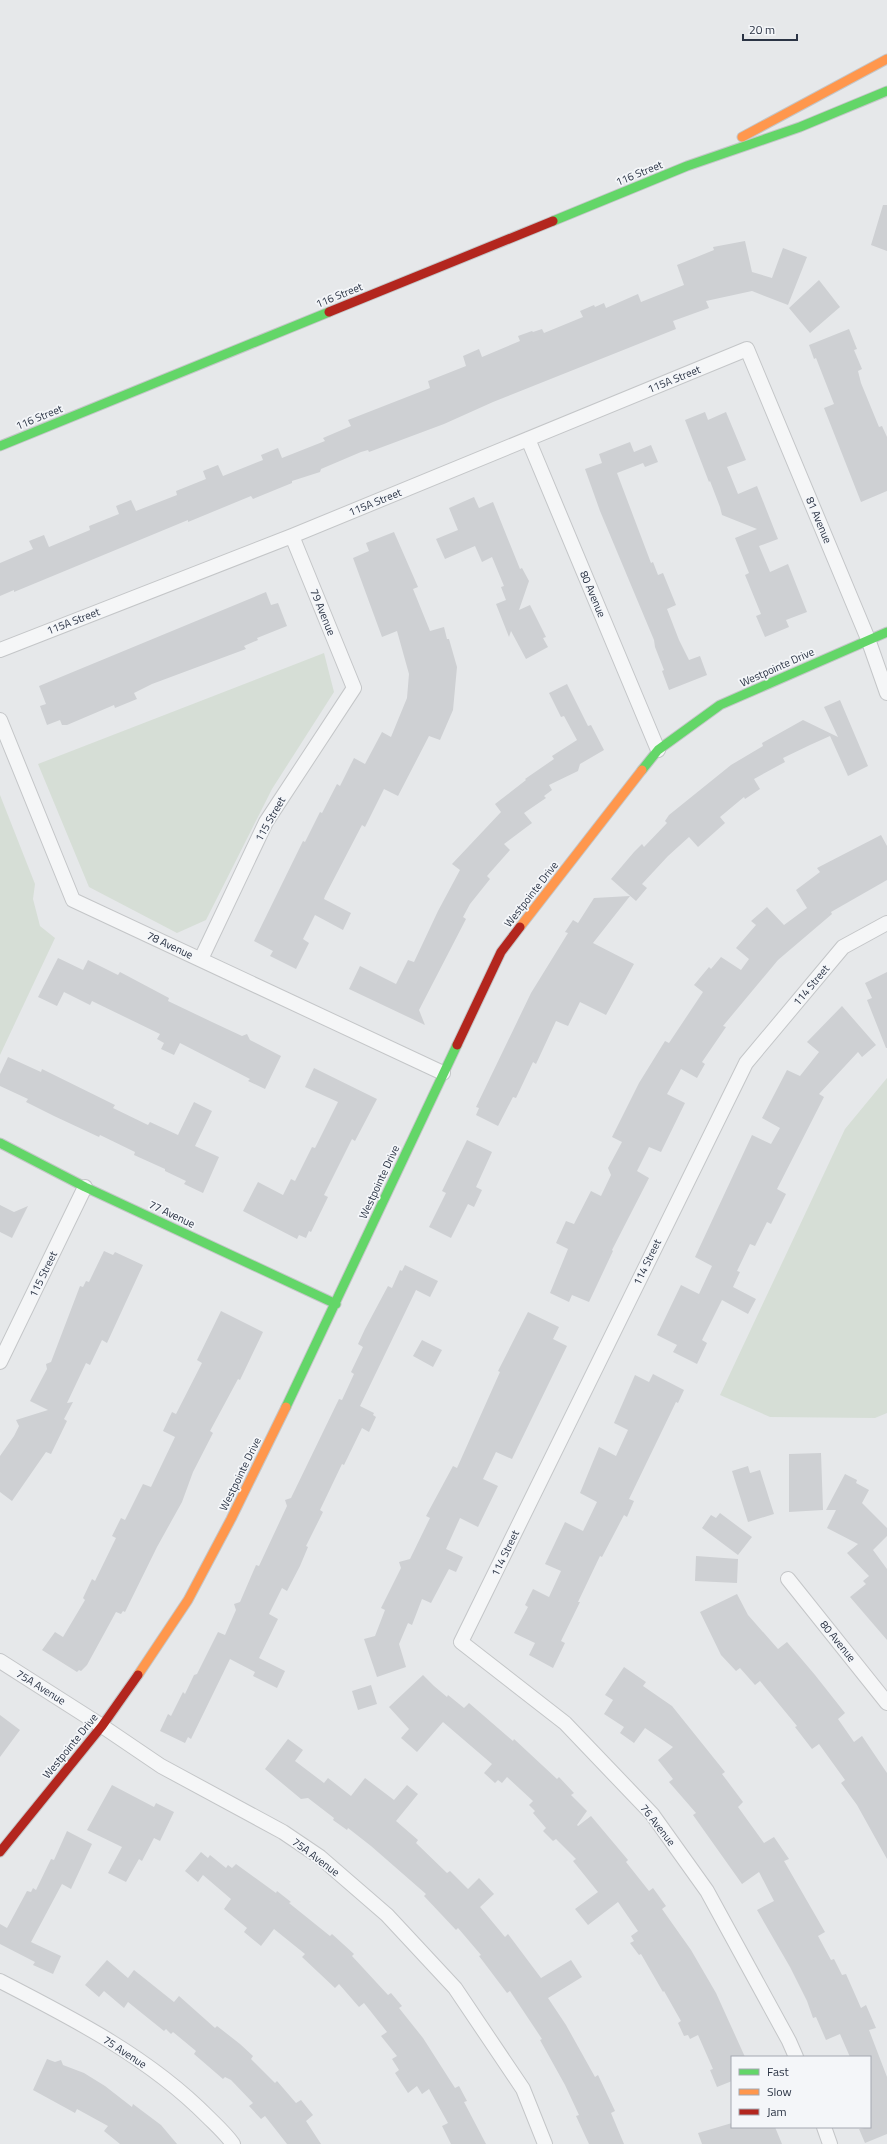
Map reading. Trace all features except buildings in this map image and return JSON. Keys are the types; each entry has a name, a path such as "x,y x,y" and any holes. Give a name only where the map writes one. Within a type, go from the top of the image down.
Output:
{"street":[{"name":"116 Street","path":"688,166 887,59"},
{"name":"116 Street","path":"0,446 688,166 800,127 887,92"},
{"name":"115A Street","path":"0,650 292,536 747,349"},
{"name":"81 Avenue","path":"747,349 868,639 887,693"},
{"name":"80 Avenue","path":"528,439 658,750"},
{"name":"79 Avenue","path":"292,536 354,688"},
{"name":"Westpointe Drive","path":"0,1852 102,1726 154,1652 188,1600 231,1519 336,1304 443,1073 502,952 658,750 720,706 868,639 887,632"},
{"name":"115 Street","path":"201,959 266,822 354,688"},
{"name":"78 Avenue","path":"0,720 73,900 443,1073"},
{"name":"114 Street","path":"461,1642 746,1062 843,947 887,923"},
{"name":"77 Avenue","path":"0,1144 85,1187 336,1304"},
{"name":"115 Street","path":"0,1362 85,1187"},
{"name":"80 Avenue","path":"788,1579 887,1702"},
{"name":"76 Avenue","path":"461,1642 565,1723 652,1814 719,1912 790,2041 796,2056"},
{"name":"75A Avenue","path":"0,1661 102,1726 161,1766 283,1832 320,1858 387,1915 455,1988 523,2089 545,2144"},
{"name":"75 Avenue","path":"0,1981 48,2005 134,2056 194,2103 233,2144"},
{"path":"824,2128 830,2144"}],"shaded area":[{"path":"324,653 334,692 272,789 206,920 177,933 89,887 38,764"},
{"path":"0,795 35,884 33,899 40,926 55,938 0,1055"},
{"path":"887,1078 887,1413 875,1418 770,1417 720,1395 845,1129"}],"traffic: fast":[{"path":"553,221 687,166 800,127 887,91"},
{"path":"0,446 329,312"},
{"path":"642,770 658,750 720,705 887,632"},
{"path":"286,1407 457,1045"},
{"path":"0,1143 85,1187 336,1304"}],"traffic: slow":[{"path":"742,137 887,59"},
{"path":"520,927 642,770"},
{"path":"138,1675 188,1600 231,1519 286,1407"}],"traffic: jam":[{"path":"329,312 553,221"},
{"path":"457,1045 501,952 520,927"},
{"path":"0,1852 102,1726 138,1675"}]}
